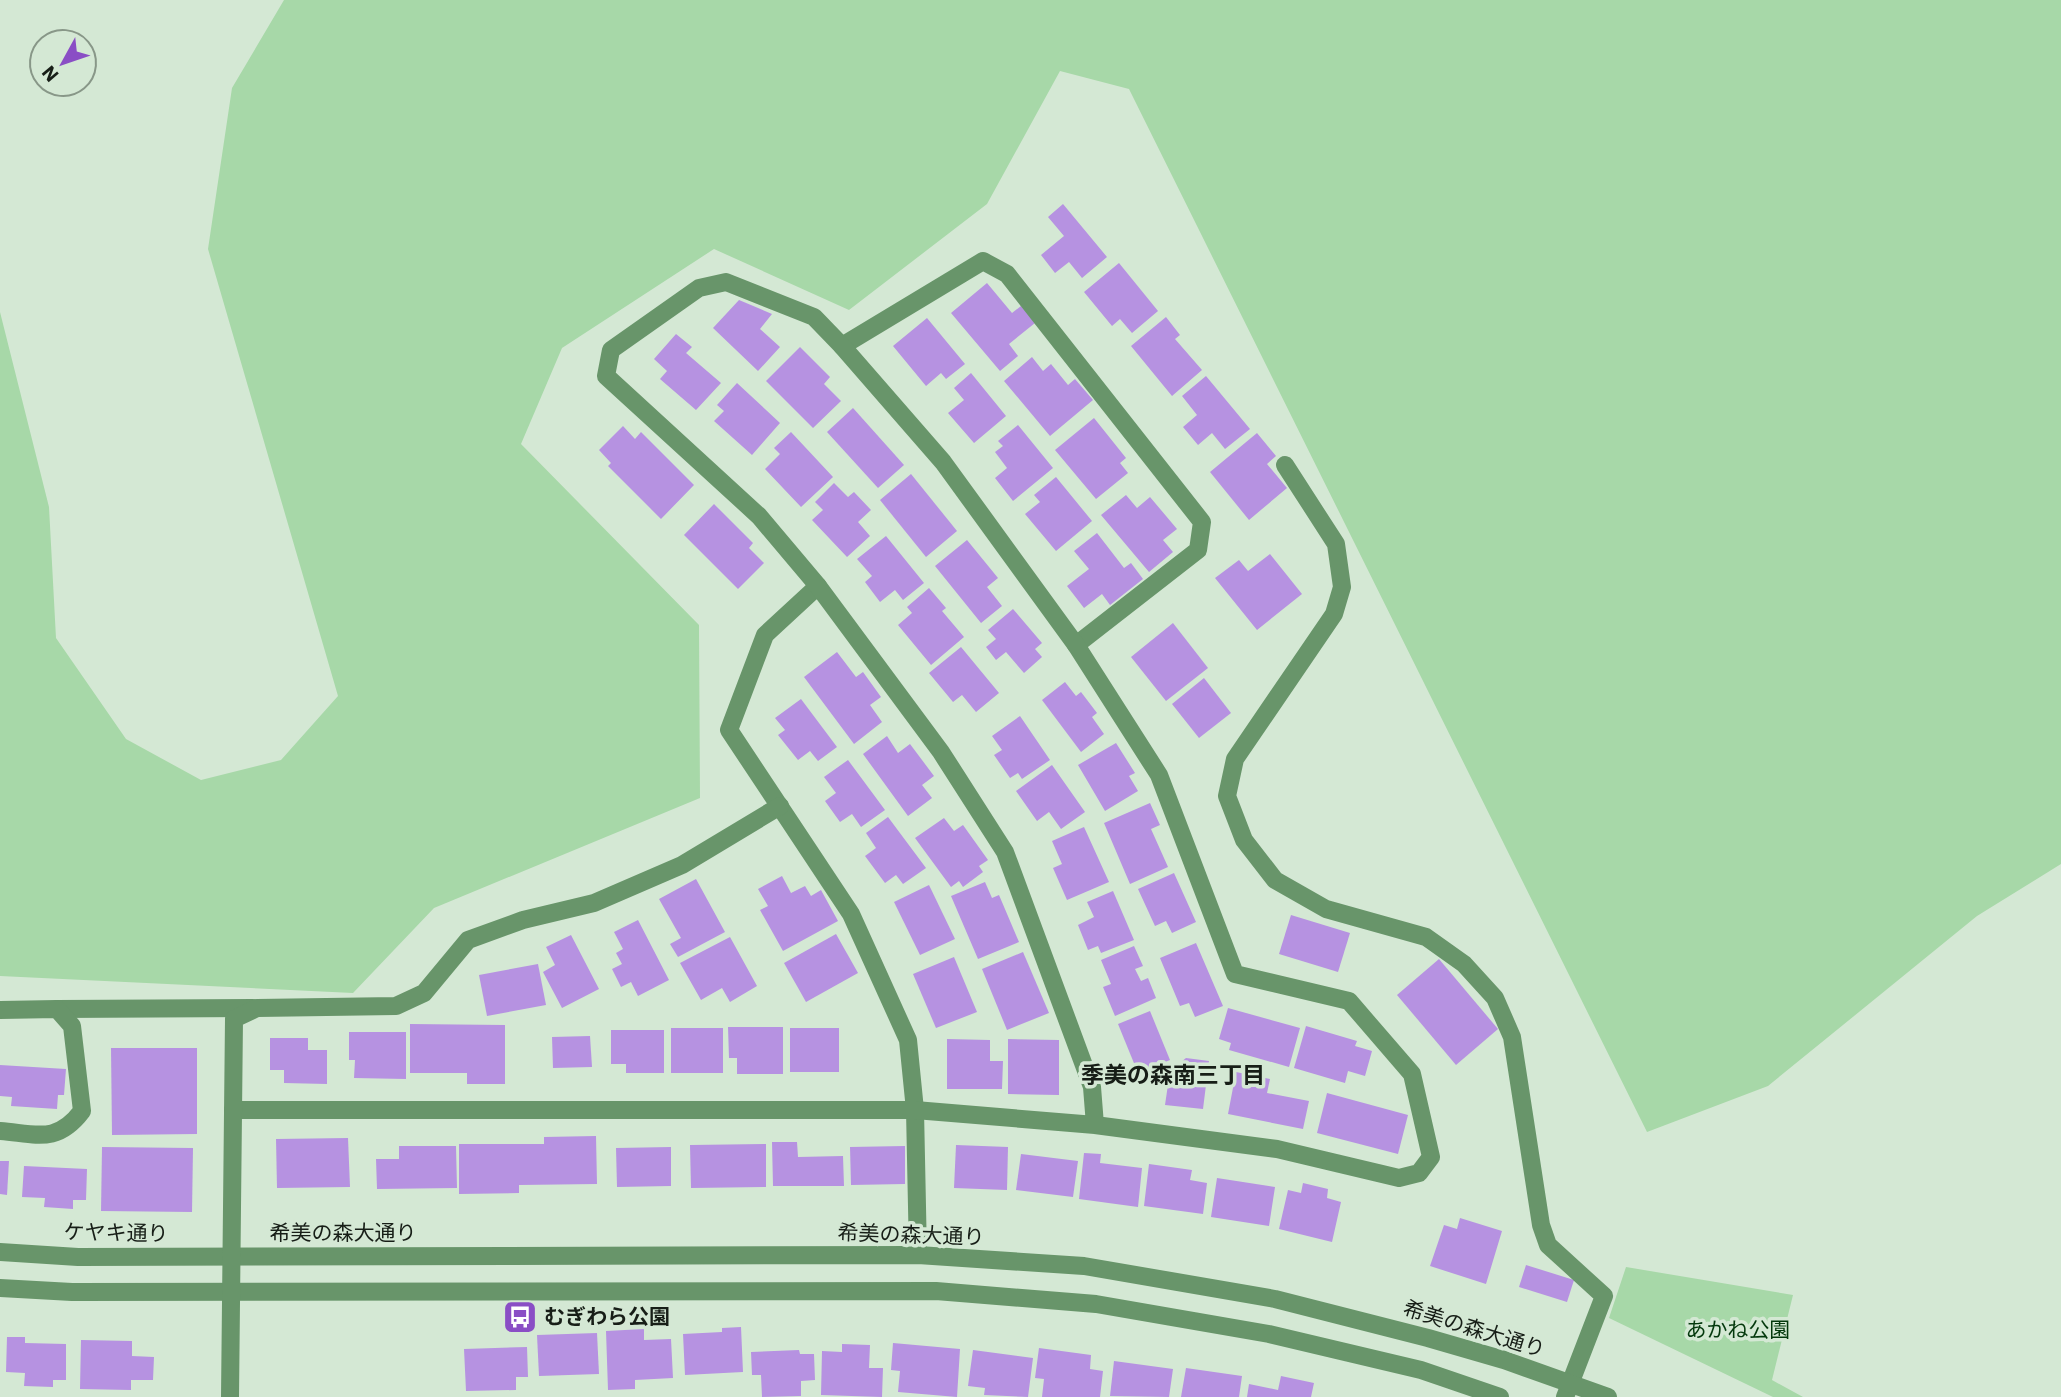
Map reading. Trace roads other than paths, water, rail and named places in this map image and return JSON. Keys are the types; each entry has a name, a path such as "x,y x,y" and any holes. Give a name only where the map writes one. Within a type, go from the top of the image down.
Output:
{"street":[{"path":"842,346 983,261 1007,274 1202,522 1198,550 1076,645"},
{"path":"233,1110 915,1110 1095,1125 1277,1149 1399,1178 1419,1173 1431,1157 1412,1074 1349,1001 1235,974 1159,775 1076,645 943,462 814,317 726,282 699,288 611,350 606,376 759,516 818,586 941,752 1005,852 1092,1087 1095,1125"},
{"path":"1285,465 1336,544 1342,587 1335,614 1235,759 1227,796 1244,840 1275,880 1326,909 1426,937 1464,964 1495,998 1512,1037 1541,1225 1548,1245 1604,1296 1568,1390"},
{"path":"818,586 765,635 729,730 851,914 908,1040 915,1110 918,1255"},
{"path":"0,1010 396,1006 424,993 468,940 523,920 594,903 682,864 780,806"},
{"path":"230,1397 234,1020 257,1008"},
{"path":"0,1131 50,1136 71,1126 82,1111 72,1026 57,1009"},
{"name":"ケヤキ通り","path":"0,1252 78,1257 232,1256"},
{"name":"希美の森大通り","path":"232,1256 918,1255 1084,1266 1275,1299 1429,1338 1568,1390 1608,1397"},
{"path":"0,1288 72,1292 231,1293 936,1291 1096,1304 1269,1334 1421,1370 1500,1397"}],"place":[{"name":"むぎわら公園","path":"520,1317"}],"district":[{"name":"季美の森南三丁目","path":"1173,1075"}],"park label":[{"name":"あかね公園","path":"1738,1330"}]}
